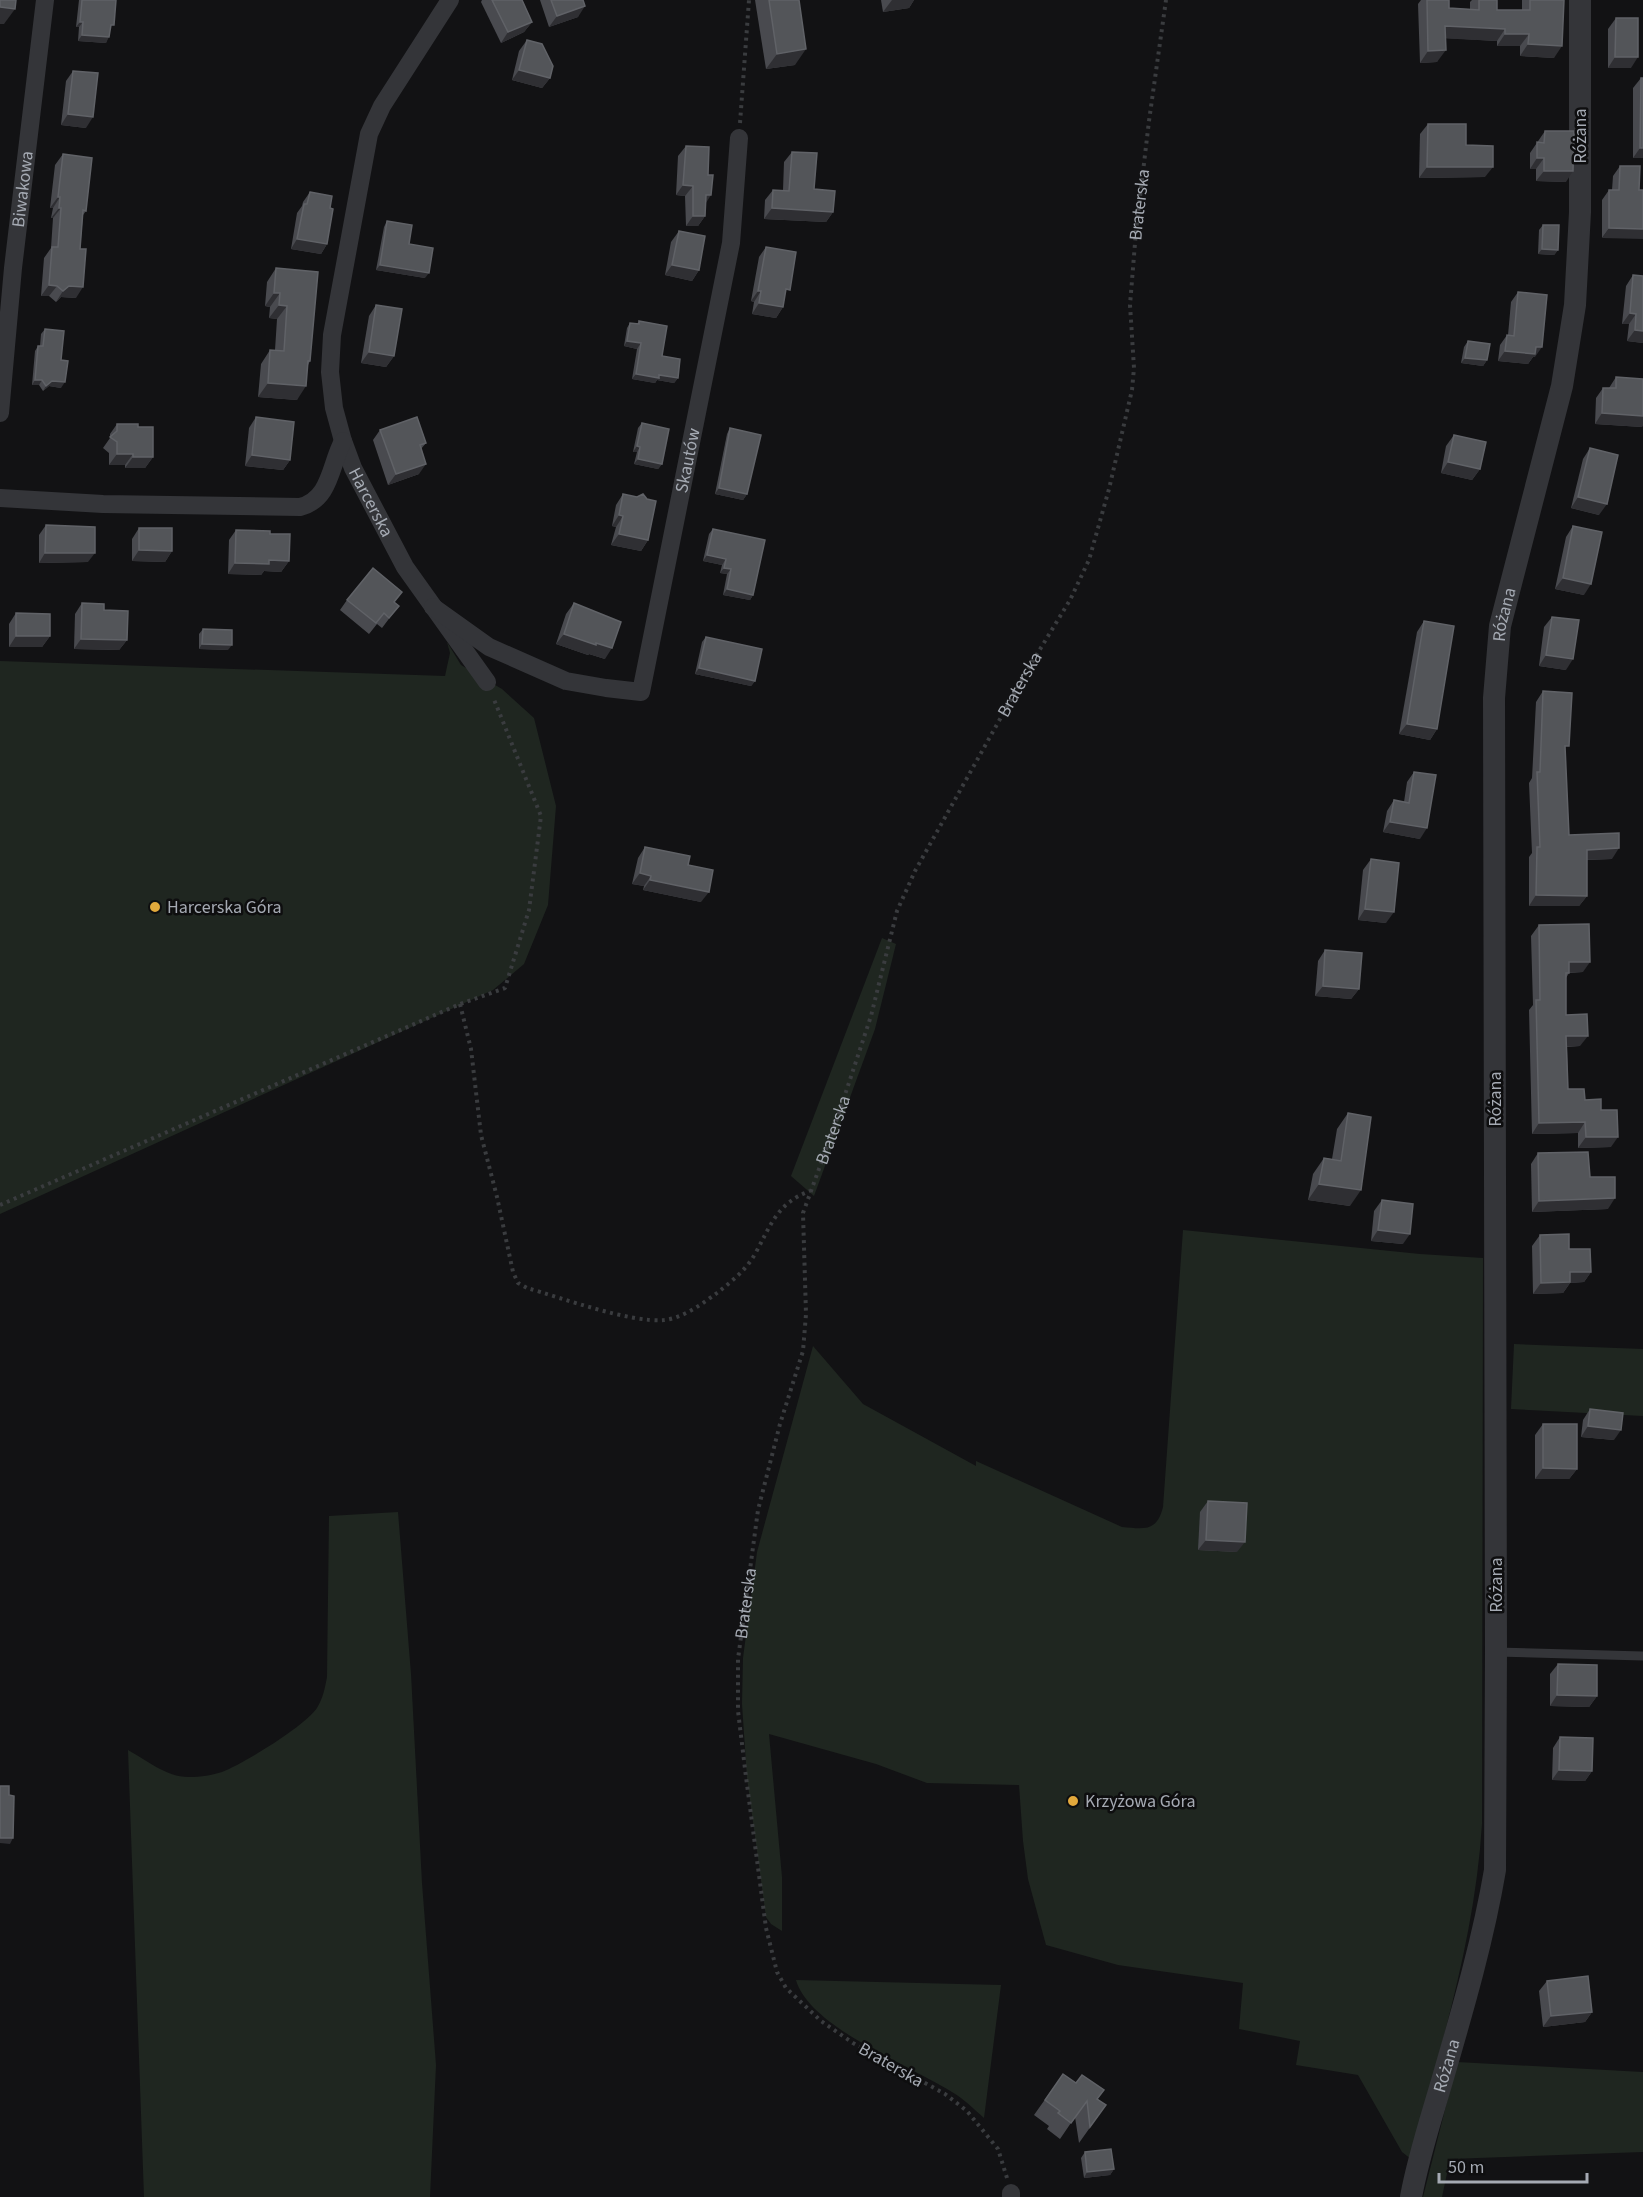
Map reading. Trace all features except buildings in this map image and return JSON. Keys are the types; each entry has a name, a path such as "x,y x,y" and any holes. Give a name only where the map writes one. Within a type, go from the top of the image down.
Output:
{"street":[{"name":"Biwakowa","path":"0,413 13,267 45,0"},
{"name":"Harcerska","path":"450,0 382,106 369,134 332,335 330,372 334,408 353,468 405,567 487,682"},
{"name":"Różana","path":"1412,2197 1415,2173 1451,2050 1487,1911 1495,1870 1494,698 1500,626 1562,386 1575,304 1580,212 1580,0"},
{"name":"Skautów","path":"433,608 489,647 566,681 641,692 732,243 738,138"},
{"path":"0,498 104,504 300,507 316,499 327,486 336,454 343,441"}],"lane":[{"path":"1496,1652 1643,1656"}],"path":[{"path":"738,138 749,0"},
{"name":"Braterska","path":"1011,2195 998,2149 967,2111 945,2094 853,2043 821,2021 786,1988 777,1972 766,1928 738,1711 738,1659 758,1510 780,1424 803,1351 806,1314 803,1213 871,1016 897,911 915,871 1028,669 1070,600 1089,560 1132,390 1134,368 1130,305 1136,231 1166,0"},
{"path":"0,1205 460,1004 505,988 530,910 541,816 487,682"},
{"path":"460,1004 471,1049 481,1135 513,1272 518,1283 526,1288 644,1320 679,1317 704,1303 749,1265 781,1209 796,1196 810,1190"}],"shaded area":[{"path":"447,642 461,665 502,689 534,718 556,806 548,905 524,964 493,990 0,1214 0,661 445,676 450,653"},
{"path":"882,938 896,944 875,1029 814,1196 791,1176"},
{"path":"1183,1230 1420,1254 1483,1258 1482,1824 1478,1867 1464,1951 1411,2159 1402,2152 1358,2075 1296,2065 1300,2041 1239,2029 1243,1983 1118,1965 1046,1945 1028,1879 1019,1785 927,1783 876,1764 769,1734 782,1877 782,1931 771,1924 766,1917 747,1778 742,1704 743,1658 757,1552 813,1346 863,1404 976,1466 976,1461 1122,1527 1148,1527 1157,1521 1163,1507"},
{"path":"1514,1344 1643,1349 1643,1416 1511,1409"},
{"path":"398,1512 411,1674 422,1883 436,2065 430,2197 144,2197 128,1750 157,1768 174,1775 198,1777 211,1775 232,1768 258,1753 310,1716 321,1700 327,1677 329,1516"},
{"path":"796,1980 1001,1985 984,2118 952,2092 840,2029 820,2014 805,1997"},
{"path":"1457,2062 1643,2072 1643,2152 1450,2159 1442,2197 1423,2197"}],"place":[{"name":"Harcerska Góra","path":"155,907"},
{"name":"Krzyżowa Góra","path":"1073,1801"}]}
